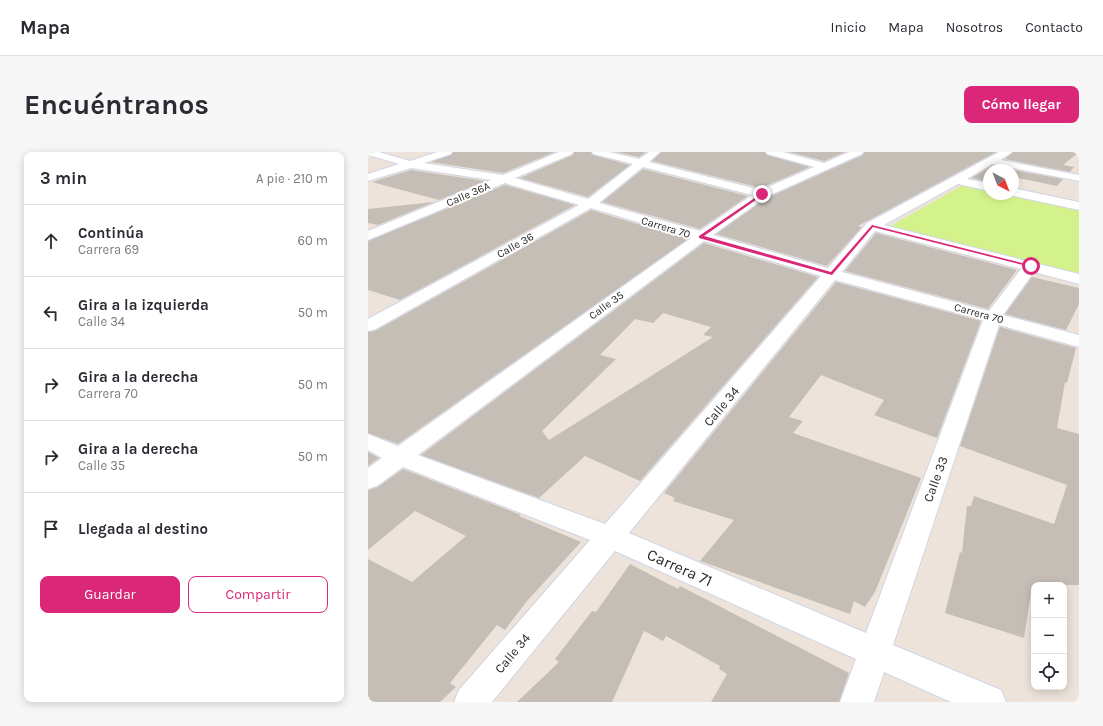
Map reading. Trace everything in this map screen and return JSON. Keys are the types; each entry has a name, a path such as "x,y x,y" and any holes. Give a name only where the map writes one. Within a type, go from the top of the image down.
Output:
{"street":[{"name":"Carrera 70","path":"368,152 409,164 504,179 700,237 1079,341"},
{"path":"368,178 447,152"},
{"name":"Calle 36A","path":"368,236 568,152"},
{"path":"597,152 762,194"},
{"name":"Calle 36","path":"368,326 590,204 655,152"},
{"path":"771,152 822,166"},
{"name":"Calle 35","path":"368,480 398,456 700,237 762,194 822,166 858,152"},
{"path":"999,156 1079,178"},
{"name":"Calle 34","path":"471,702 872,226 999,156"},
{"path":"957,180 983,186"},
{"path":"1019,193 1079,206"},
{"path":"872,226 1079,279"},
{"name":"Calle 33","path":"857,702 873,653 993,317 1031,266"},
{"name":"Carrera 71","path":"368,441 398,456 611,537 873,653 989,702"}],"green space":[{"path":"965,184 983,188 983,200 1019,200 1019,196 1079,208 1079,277 887,228"}],"building":[{"path":"453,152 555,152 503,173 430,162 451,155"},
{"path":"574,152 591,152 593,155 630,165 588,197 520,178 573,155"},
{"path":"616,152 646,152 639,157"},
{"path":"661,152 765,152 767,155 810,167 761,188 652,161"},
{"path":"789,152 845,152 824,161"},
{"path":"864,152 996,152 858,226 862,227 827,266 716,234 767,198 863,155"},
{"path":"1013,152 1079,152 1063,165 1074,167 1070,172 1005,159"},
{"path":"643,169 748,196 700,229 602,202"},
{"path":"411,170 485,181 439,200 372,182"},
{"path":"983,171 983,180 971,178"},
{"path":"1019,171 1063,179 1057,186 1019,178"},
{"path":"505,185 575,205 400,300 368,290 368,241"},
{"path":"434,202 378,225 368,223 368,209"},
{"path":"591,210 688,239 398,444 368,433 368,332 375,331"},
{"path":"876,233 1017,270 988,309 845,271"},
{"path":"704,243 818,277 640,481 585,456 539,498 421,455","holes":["663,313 711,327 703,335 713,337 549,440 542,431 616,359 600,355 635,319 653,323"]},
{"path":"1032,277 1079,288 1079,304 1066,330 1005,314"},
{"path":"836,282 981,321 937,438 874,415 884,400 821,375 789,417 803,421 793,433 921,478 875,592 865,607 854,601 850,614 700,561 734,520 673,501 675,498 664,493"},
{"path":"1000,327 1076,348 1067,383 1065,382 1057,428 1079,434 1079,585 1067,585 1067,582 1031,582 1031,592 1024,638 945,613 960,552 962,553 967,506 971,506 974,496 1054,524 1067,485 960,446"},
{"path":"368,452 379,458 368,466"},
{"path":"403,469 521,515 519,516 581,542 527,601 505,630 497,625 450,683 456,687 440,702 368,702 368,559 412,582 466,536 415,511 368,550 368,490 378,487"},
{"path":"630,564 678,589 680,586 849,673 839,702 711,702 727,674 719,669 720,666 666,636 663,641 644,631 612,702 517,702 559,662 555,659 592,611 596,612"}],"route":[{"path":"762,194 700,237 832,274 872,226 1031,266"}]}
